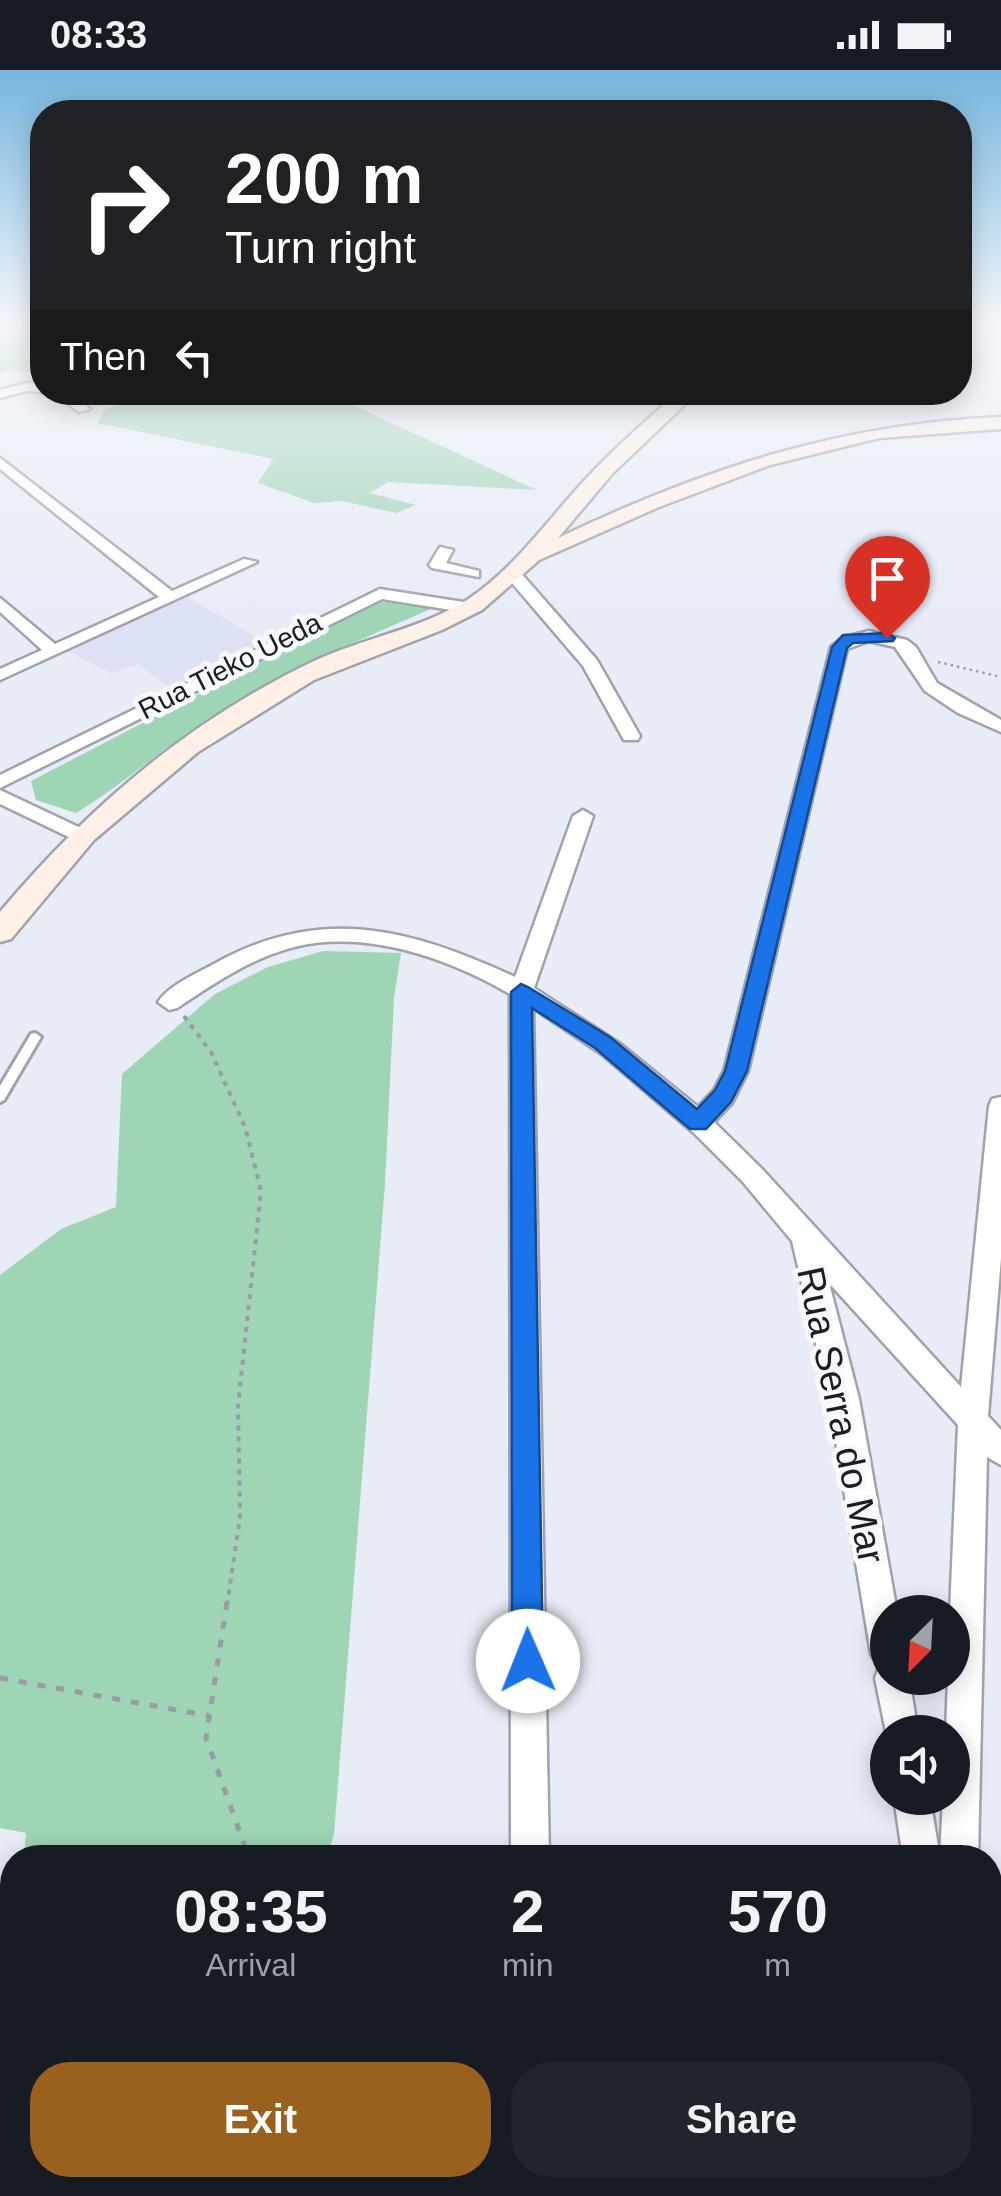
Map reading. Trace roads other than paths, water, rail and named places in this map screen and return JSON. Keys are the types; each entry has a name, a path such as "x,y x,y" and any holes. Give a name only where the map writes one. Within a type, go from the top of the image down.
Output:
{"main road":[{"path":"0,932 82,836 192,746 305,675 352,652 470,608 520,568 605,470 659,420"},
{"path":"520,568 614,518 766,457 888,430 1001,422"},
{"path":"852,436 1001,438"},
{"path":"570,510 590,517 614,518"}],"street":[{"path":"0,462 171,598"},
{"path":"445,550 437,566 473,574"},
{"path":"0,674 249,562"},
{"path":"520,568 591,664 631,736"},
{"name":"Rua Tieko Ueda","path":"0,782 380,594 470,608"},
{"path":"0,603 52,650"},
{"path":"698,1123 723,1096 736,1071 840,647 848,638 869,635 900,643 916,660 927,684 971,714 1001,727"},
{"path":"0,796 82,836"},
{"path":"530,1845 521,992 583,816"},
{"path":"170,1002 248,955 291,940 340,934 395,940 461,962 521,992 602,1043 744,1166 803,1236 1001,1451"},
{"path":"959,1845 974,1421 1001,1106"},
{"name":"Rua Serra do Mar","path":"803,1236 844,1398 878,1595"},
{"path":"915,1815 920,1845"}],"lane":[{"path":"0,1096 36,1037"}]}
